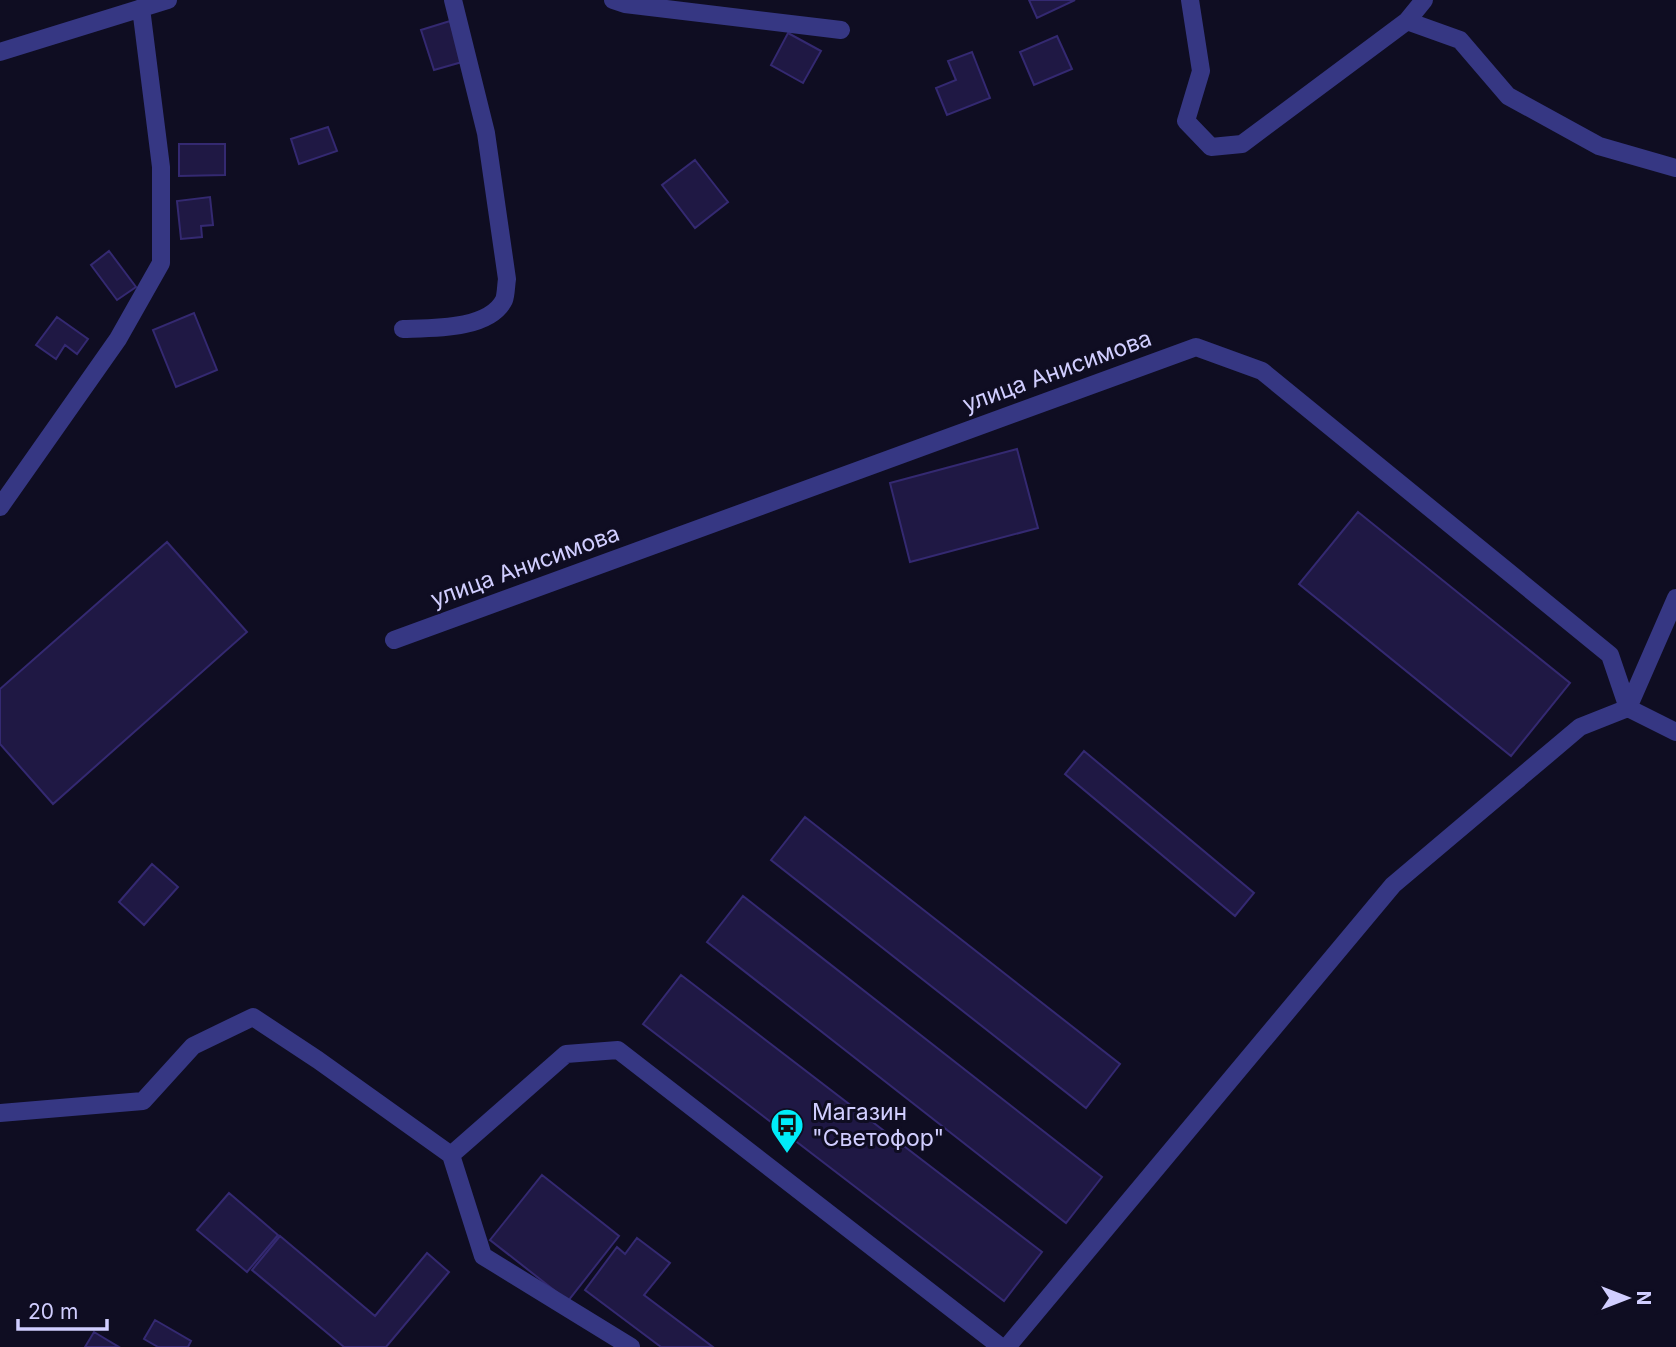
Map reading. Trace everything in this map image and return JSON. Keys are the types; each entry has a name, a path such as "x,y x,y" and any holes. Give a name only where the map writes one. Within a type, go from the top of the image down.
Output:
{"street":[{"path":"0,52 168,0"},
{"path":"403,329 453,327 487,317 504,301 507,279 486,133 453,0"},
{"path":"613,0 625,4 841,30"},
{"path":"1190,0 1201,71 1186,121 1211,147 1242,144 1406,22 1424,0"},
{"path":"0,507 118,340 160,263 162,167 141,8"},
{"path":"1406,22 1460,40 1508,96 1598,146 1676,168"},
{"name":"улица Анисимова","path":"394,640 1196,347 1262,372 1610,655 1628,708"},
{"path":"1007,1347 1393,885 1580,727 1628,708 1676,598"},
{"path":"1628,708 1676,732"},
{"path":"0,1113 143,1101 193,1046 253,1017 452,1155 483,1256 631,1347"},
{"path":"452,1155 566,1054 618,1050 1000,1347"}],"building":[{"path":"1029,0 1075,0 1037,18"},
{"path":"450,21 462,62 434,70 421,30"},
{"path":"788,33 821,51 803,83 771,65"},
{"path":"1057,36 1072,69 1034,85 1020,52"},
{"path":"972,52 990,98 947,115 936,88 956,80 948,61"},
{"path":"328,127 337,151 299,164 291,139"},
{"path":"179,144 225,144 225,175 179,176"},
{"path":"695,160 728,202 695,228 662,185"},
{"path":"210,197 213,225 201,226 202,237 181,239 177,201"},
{"path":"109,251 136,287 117,300 91,265"},
{"path":"194,313 217,370 176,387 153,330"},
{"path":"57,317 88,339 77,354 65,345 56,359 36,345"},
{"path":"1017,449 1038,528 910,562 890,483"},
{"path":"1358,512 1570,683 1511,756 1299,584"},
{"path":"167,542 247,632 53,804 0,744 0,689"},
{"path":"1084,751 1254,893 1235,916 1065,774"},
{"path":"805,817 1120,1064 1086,1108 771,860"},
{"path":"152,864 178,887 144,925 119,902"},
{"path":"743,896 1102,1177 1066,1223 707,942"},
{"path":"681,975 1042,1252 1004,1301 643,1024"},
{"path":"542,1175 619,1236 568,1301 490,1240"},
{"path":"229,1193 278,1235 247,1272 197,1230"},
{"path":"280,1236 375,1316 427,1253 449,1272 386,1347 344,1347 252,1270"},
{"path":"637,1238 670,1263 644,1295 713,1347 661,1347 585,1290 617,1247 625,1254"},
{"path":"155,1320 191,1341 188,1347 158,1347 144,1339"},
{"path":"94,1332 119,1347 85,1347"}],"place":[{"name":"Магазин \"Светофор\"","path":"787,1155"}]}
